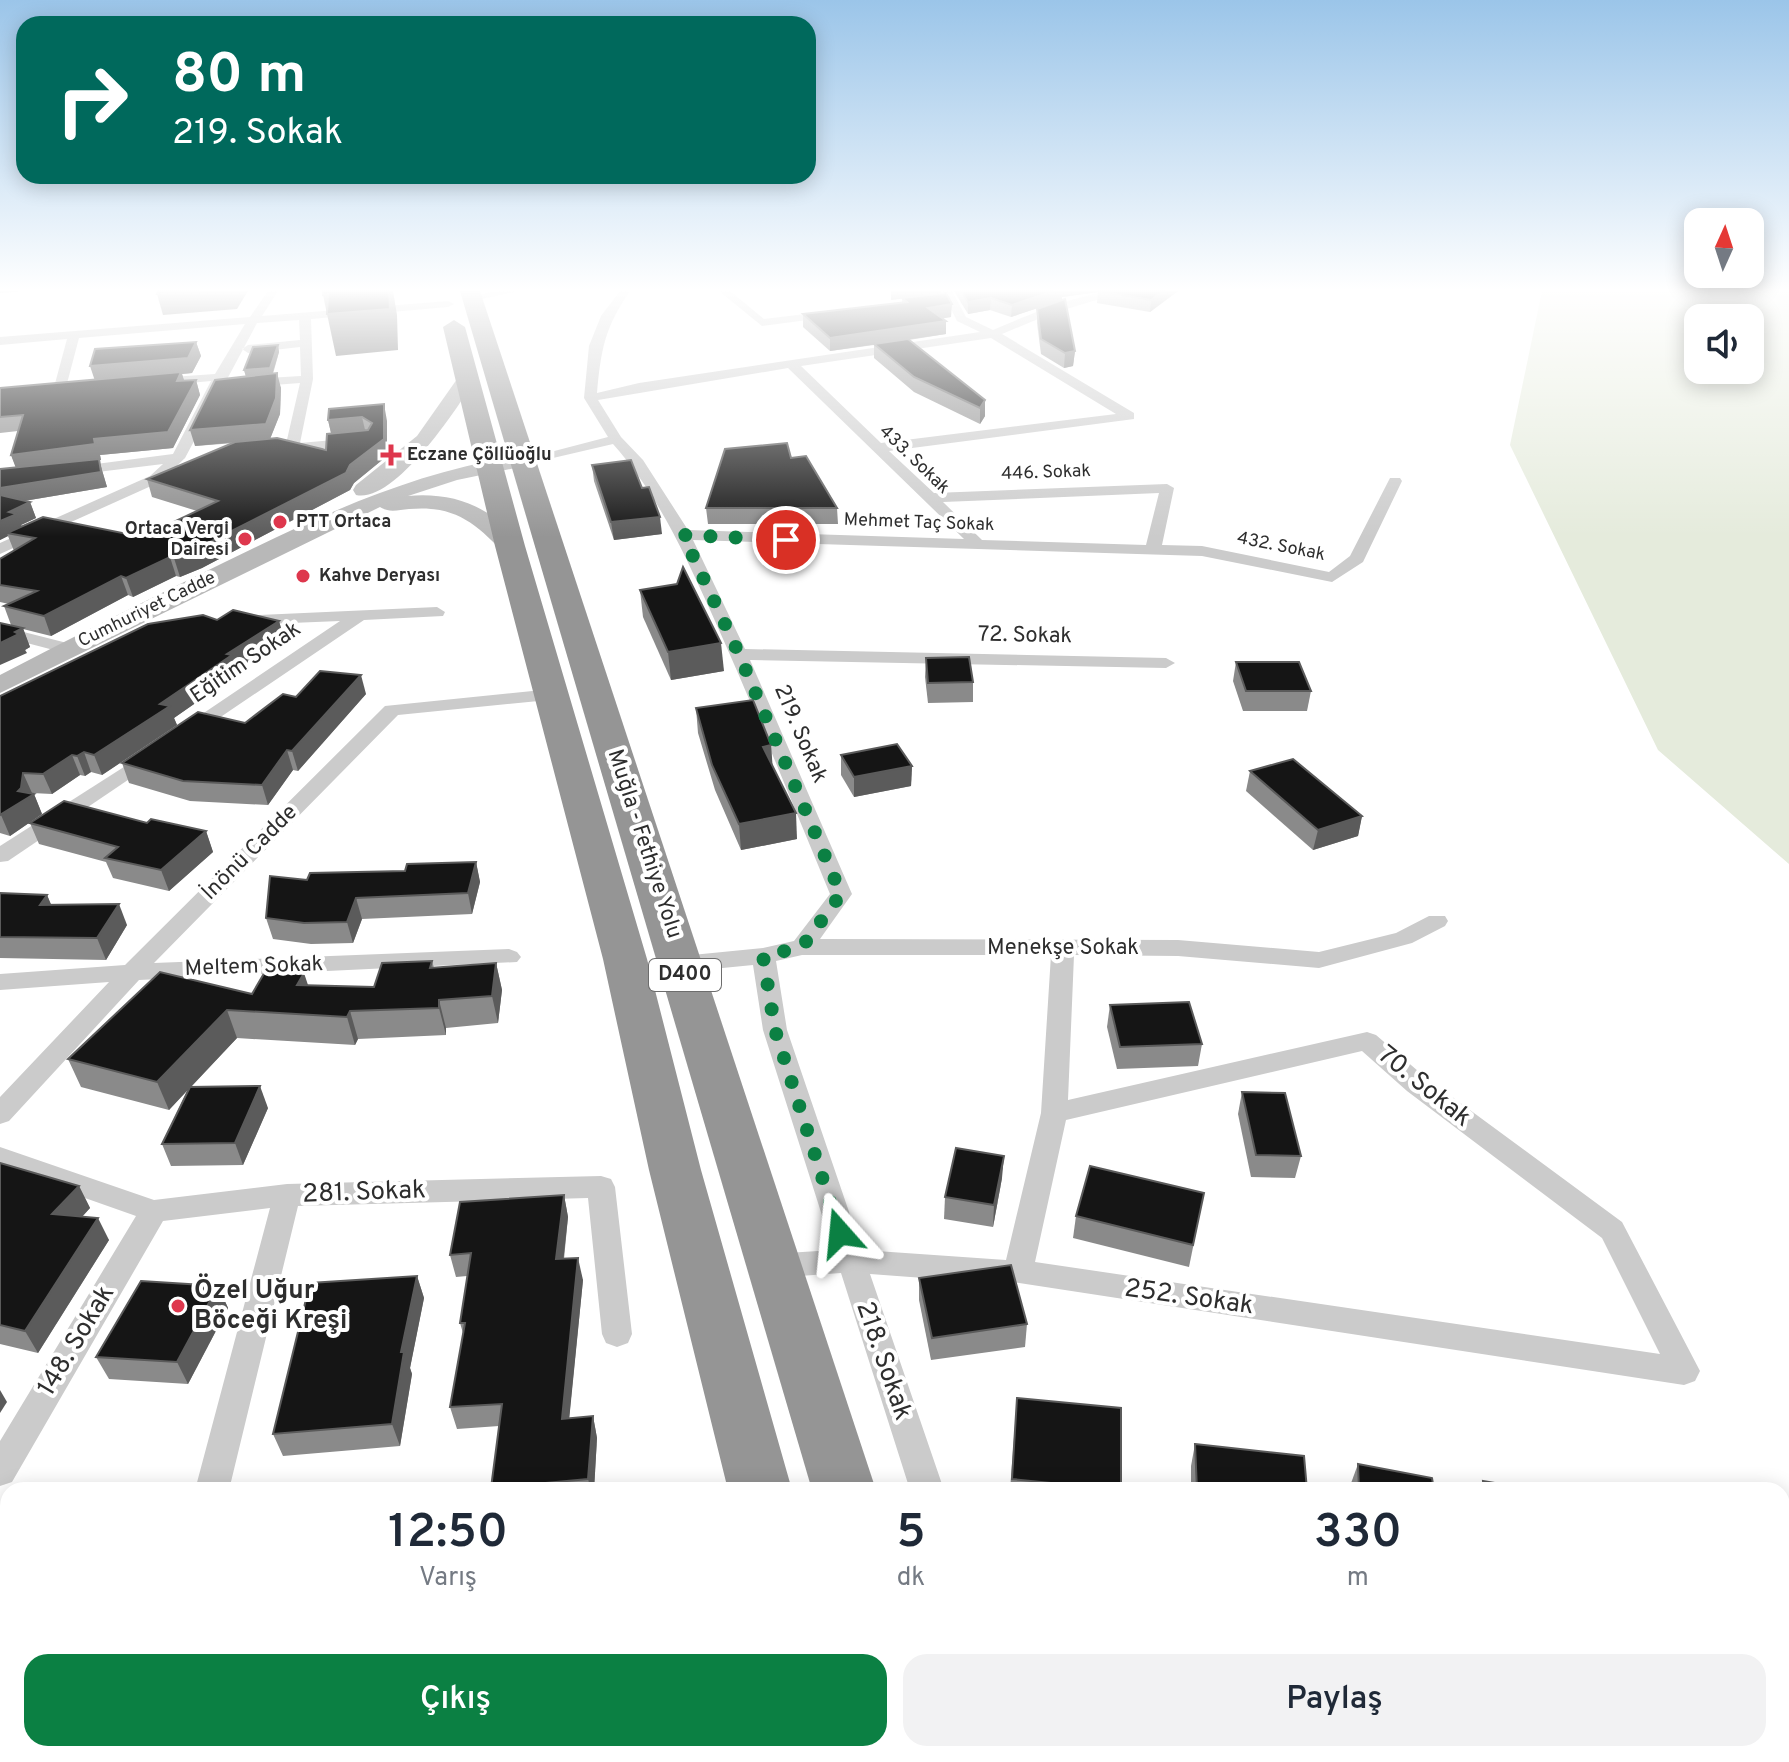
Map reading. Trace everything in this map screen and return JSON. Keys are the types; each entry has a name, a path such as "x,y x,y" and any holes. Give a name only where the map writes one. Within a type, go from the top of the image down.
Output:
{"highway":[{"name":"Muğla - Fethiye Yolu","path":"487,373 504,456 510,546 625,959 675,1170 758,1482"},
{"name":"Muğla - Fethiye Yolu","path":"468,376 504,456 682,964 772,1266 841,1482"}],"street":[{"path":"59,391 64,373"},
{"path":"0,549 155,479 185,457 221,373"},
{"path":"292,448 307,373"},
{"path":"592,373 590,398 639,387 735,373"},
{"name":"433. Sokak","path":"800,373 979,545"},
{"path":"876,448 1129,416 1058,373"},
{"path":"295,537 400,465 441,423 468,376"},
{"path":"146,383 307,379"},
{"path":"44,392 73,390"},
{"name":"219. Sokak","path":"590,398 612,434 638,463 683,535 739,654 841,894 802,947"},
{"path":"348,501 426,463 504,456 612,434"},
{"path":"263,451 366,441"},
{"path":"295,537 384,495 504,456"},
{"path":"59,473 185,457"},
{"name":"432. Sokak","path":"1153,550 1202,551 1332,577 1357,559 1395,481"},
{"name":"446. Sokak","path":"927,498 1167,488 1153,550"},
{"path":"295,537 379,507 418,500 459,507 478,515 510,546"},
{"name":"Mehmet Taç Sokak","path":"683,535 1153,550"},
{"name":"Cumhuriyet Cadde","path":"0,685 295,537"},
{"path":"223,621 437,612"},
{"name":"Eğitim Sokak","path":"0,856 359,616"},
{"path":"117,624 163,623"},
{"path":"0,631 69,649"},
{"name":"72. Sokak","path":"739,654 1166,663"},
{"name":"İnönü Cadde","path":"0,1114 132,972 392,710 552,695"},
{"name":"Menekşe Sokak","path":"682,964 763,956 802,947 1178,948 1319,960 1404,938 1437,921"},
{"path":"1018,1272 1054,1113 1063,948"},
{"name":"218. Sokak","path":"763,956 775,1030 924,1482"},
{"name":"Meltem Sokak","path":"0,982 132,972 509,957"},
{"name":"70. Sokak","path":"1054,1113 1367,1041 1416,1084 1612,1230 1684,1371"},
{"path":"0,1157 154,1211 287,1195"},
{"name":"281. Sokak","path":"214,1482 287,1195 601,1187 617,1334"},
{"name":"148. Sokak","path":"0,1471 154,1211"},
{"name":"252. Sokak","path":"772,1266 850,1261 1018,1272 1684,1371"}],"green space":[{"path":"1525,373 1684,373 1684,384 1764,384 1764,373 1789,373 1789,864 1658,750 1510,445"}],"building":[{"path":"167,373 180,373 177,381 196,380 168,432 94,439 95,444 11,455 23,415 0,417 0,388"},
{"path":"277,373 276,398 266,424 190,430 215,380"},
{"path":"909,373 951,373 985,400 980,408"},
{"path":"384,404 384,439 350,465 346,473 196,549 170,557 126,578 121,576 44,616 4,606 37,591 0,585 0,559 35,538 7,533 43,517 142,537 218,501 147,479 235,442 277,438 326,450 327,434 368,430 372,423 362,417 328,420 329,409"},
{"path":"787,443 791,458 806,456 837,508 706,508 725,449"},
{"path":"99,459 101,472 0,488 0,469"},
{"path":"631,460 642,488 649,487 660,517 611,522 592,465"},
{"path":"0,495 30,502 9,512 17,514 0,521"},
{"path":"683,567 721,643 668,652 640,590 677,584"},
{"path":"233,610 279,621 227,654 232,655 160,704 170,706 94,755 84,752 72,755 43,774 23,773 18,791 34,794 0,815 0,696 148,624 203,615 217,620"},
{"path":"0,623 23,628 15,632 19,634 0,643"},
{"path":"969,657 973,682 928,683 926,658"},
{"path":"1236,662 1299,662 1311,691 1246,691"},
{"path":"320,671 361,675 292,751 287,750 262,785 183,781 122,763 198,712 245,723 283,694 296,697"},
{"path":"753,700 771,745 763,747 796,813 739,824 712,765 696,708"},
{"path":"897,744 912,766 854,777 841,755"},
{"path":"1293,759 1362,816 1318,830 1250,771"},
{"path":"64,801 147,823 151,819 206,831 161,870 105,858 118,847 30,823"},
{"path":"476,862 468,893 356,898 347,922 304,923 266,918 270,876 307,880 310,873 405,871 407,864"},
{"path":"0,893 47,895 40,905 119,904 97,938 0,937"},
{"path":"432,961 430,968 496,963 492,996 439,1000 439,1008 350,1011 347,1017 227,1010 157,1082 68,1059 160,972 252,994 266,970 304,973 297,985 374,987 382,963"},
{"path":"1189,1002 1202,1044 1120,1047 1110,1005"},
{"path":"260,1086 235,1143 162,1144 190,1087"},
{"path":"1242,1092 1285,1093 1301,1156 1256,1155"},
{"path":"956,1148 1004,1156 994,1205 945,1197"},
{"path":"0,1163 79,1186 52,1214 98,1218 25,1331 0,1325"},
{"path":"1090,1166 1204,1193 1193,1245 1076,1216"},
{"path":"564,1195 556,1259 578,1258 562,1419 593,1416 588,1479 492,1482 502,1404 450,1407 465,1323 460,1323 471,1253 450,1255 460,1202"},
{"path":"1011,1265 1027,1324 932,1338 919,1278"},
{"path":"417,1276 401,1352 404,1352 392,1424 273,1434 310,1283"},
{"path":"141,1281 218,1286 177,1362 96,1357"},
{"path":"1017,1398 1121,1408 1121,1482 1012,1479"},
{"path":"1195,1444 1304,1456 1306,1482 1197,1482"},
{"path":"1358,1464 1432,1478 1433,1482 1359,1482"}],"place":[{"name":"Eczane Çöllüoğlu","path":"391,455"},
{"name":"PTT Ortaca","path":"280,522"},
{"name":"Ortaca Vergi Dairesi","path":"245,539"},
{"name":"Kahve Deryası","path":"303,576"},
{"name":"Özel Uğur Böceği Kreşi","path":"178,1306"}],"route":[{"path":"786,540 683,535 739,654 841,894 802,947 763,956 775,1030 840,1233"}]}
